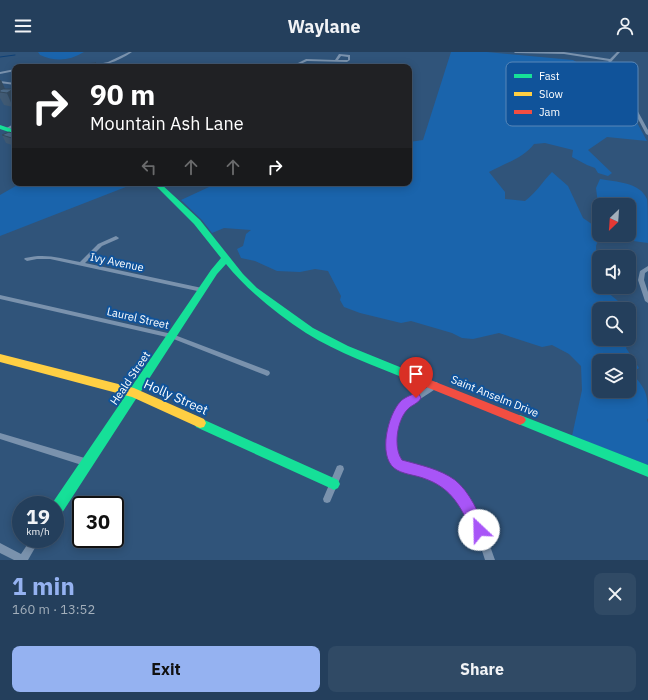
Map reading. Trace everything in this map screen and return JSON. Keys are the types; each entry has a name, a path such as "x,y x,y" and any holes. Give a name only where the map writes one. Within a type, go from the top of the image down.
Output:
{"street":[{"path":"101,64 117,62 131,52"},
{"path":"515,52 561,53 609,60 619,52"},
{"path":"298,64 306,60 336,61"},
{"path":"0,73 12,71"},
{"path":"0,82 12,84"},
{"path":"638,116 648,134"},
{"name":"Saint Anselm Drive","path":"159,186 197,222 254,290 310,331 346,349 648,470"},
{"path":"81,264 97,248 116,238"},
{"name":"Ivy Avenue","path":"27,259 44,257 202,290"},
{"name":"Heald Street","path":"64,498 214,272 226,258"},
{"path":"648,268 642,272 640,277 648,301"},
{"name":"Laurel Street","path":"0,297 172,336 267,373"},
{"name":"Holly Street","path":"0,358 134,393 334,484"},
{"path":"436,385 400,409 396,418 391,442 393,458 398,464 436,476 451,485 470,510 490,560"},
{"path":"0,436 88,463"},
{"path":"327,499 340,469"},
{"path":"0,548 22,560 30,548"}],"shaded area":[{"path":"38,52 84,52 68,59 57,60 40,55"},
{"path":"451,52 487,52 573,60 576,62 506,62 506,126 638,126 638,124 647,141 607,137 588,150 612,173 608,176 598,173 595,168 572,157 573,150 545,143 534,144 519,157 489,172 505,192 505,199 525,201 552,172 568,186 583,218 592,224 592,242 597,242 596,250 592,250 592,294 610,294 618,302 592,302 592,346 627,346 626,348 630,354 592,354 592,398 636,398 636,379 646,393 648,404 648,465 572,436 582,390 581,366 569,354 552,345 542,347 499,333 473,339 462,338 452,333 411,321 401,323 360,313 344,307 340,300 341,296 328,271 315,269 300,272 277,271 255,261 241,258 237,249 243,246 246,234 251,230 224,228 212,233 202,220 181,200 209,187 208,186 412,186 412,142 423,140"},
{"path":"600,179 627,184 644,193 647,199 648,243 636,241 636,198 597,198 596,188"},
{"path":"16,186 128,186 0,236 0,195"}],"building":[{"path":"12,89 7,93 0,92 0,90"},
{"path":"9,132 12,133 12,138 2,135"}],"waterway":[{"path":"0,57 15,55"}],"traffic: fast":[{"path":"0,127 12,131"},
{"path":"159,186 197,222 240,276 254,290 310,331 345,349 413,377"},
{"path":"64,497 214,272 226,258"},
{"path":"520,420 648,471"},
{"path":"200,423 334,484"}],"traffic: slow":[{"path":"0,358 134,393 200,423"}],"traffic: jam":[{"path":"413,377 520,420"}],"route":[{"path":"416,398 400,409 396,418 391,442 393,458 398,464 436,476 451,485 458,492 470,510 479,530"}]}
